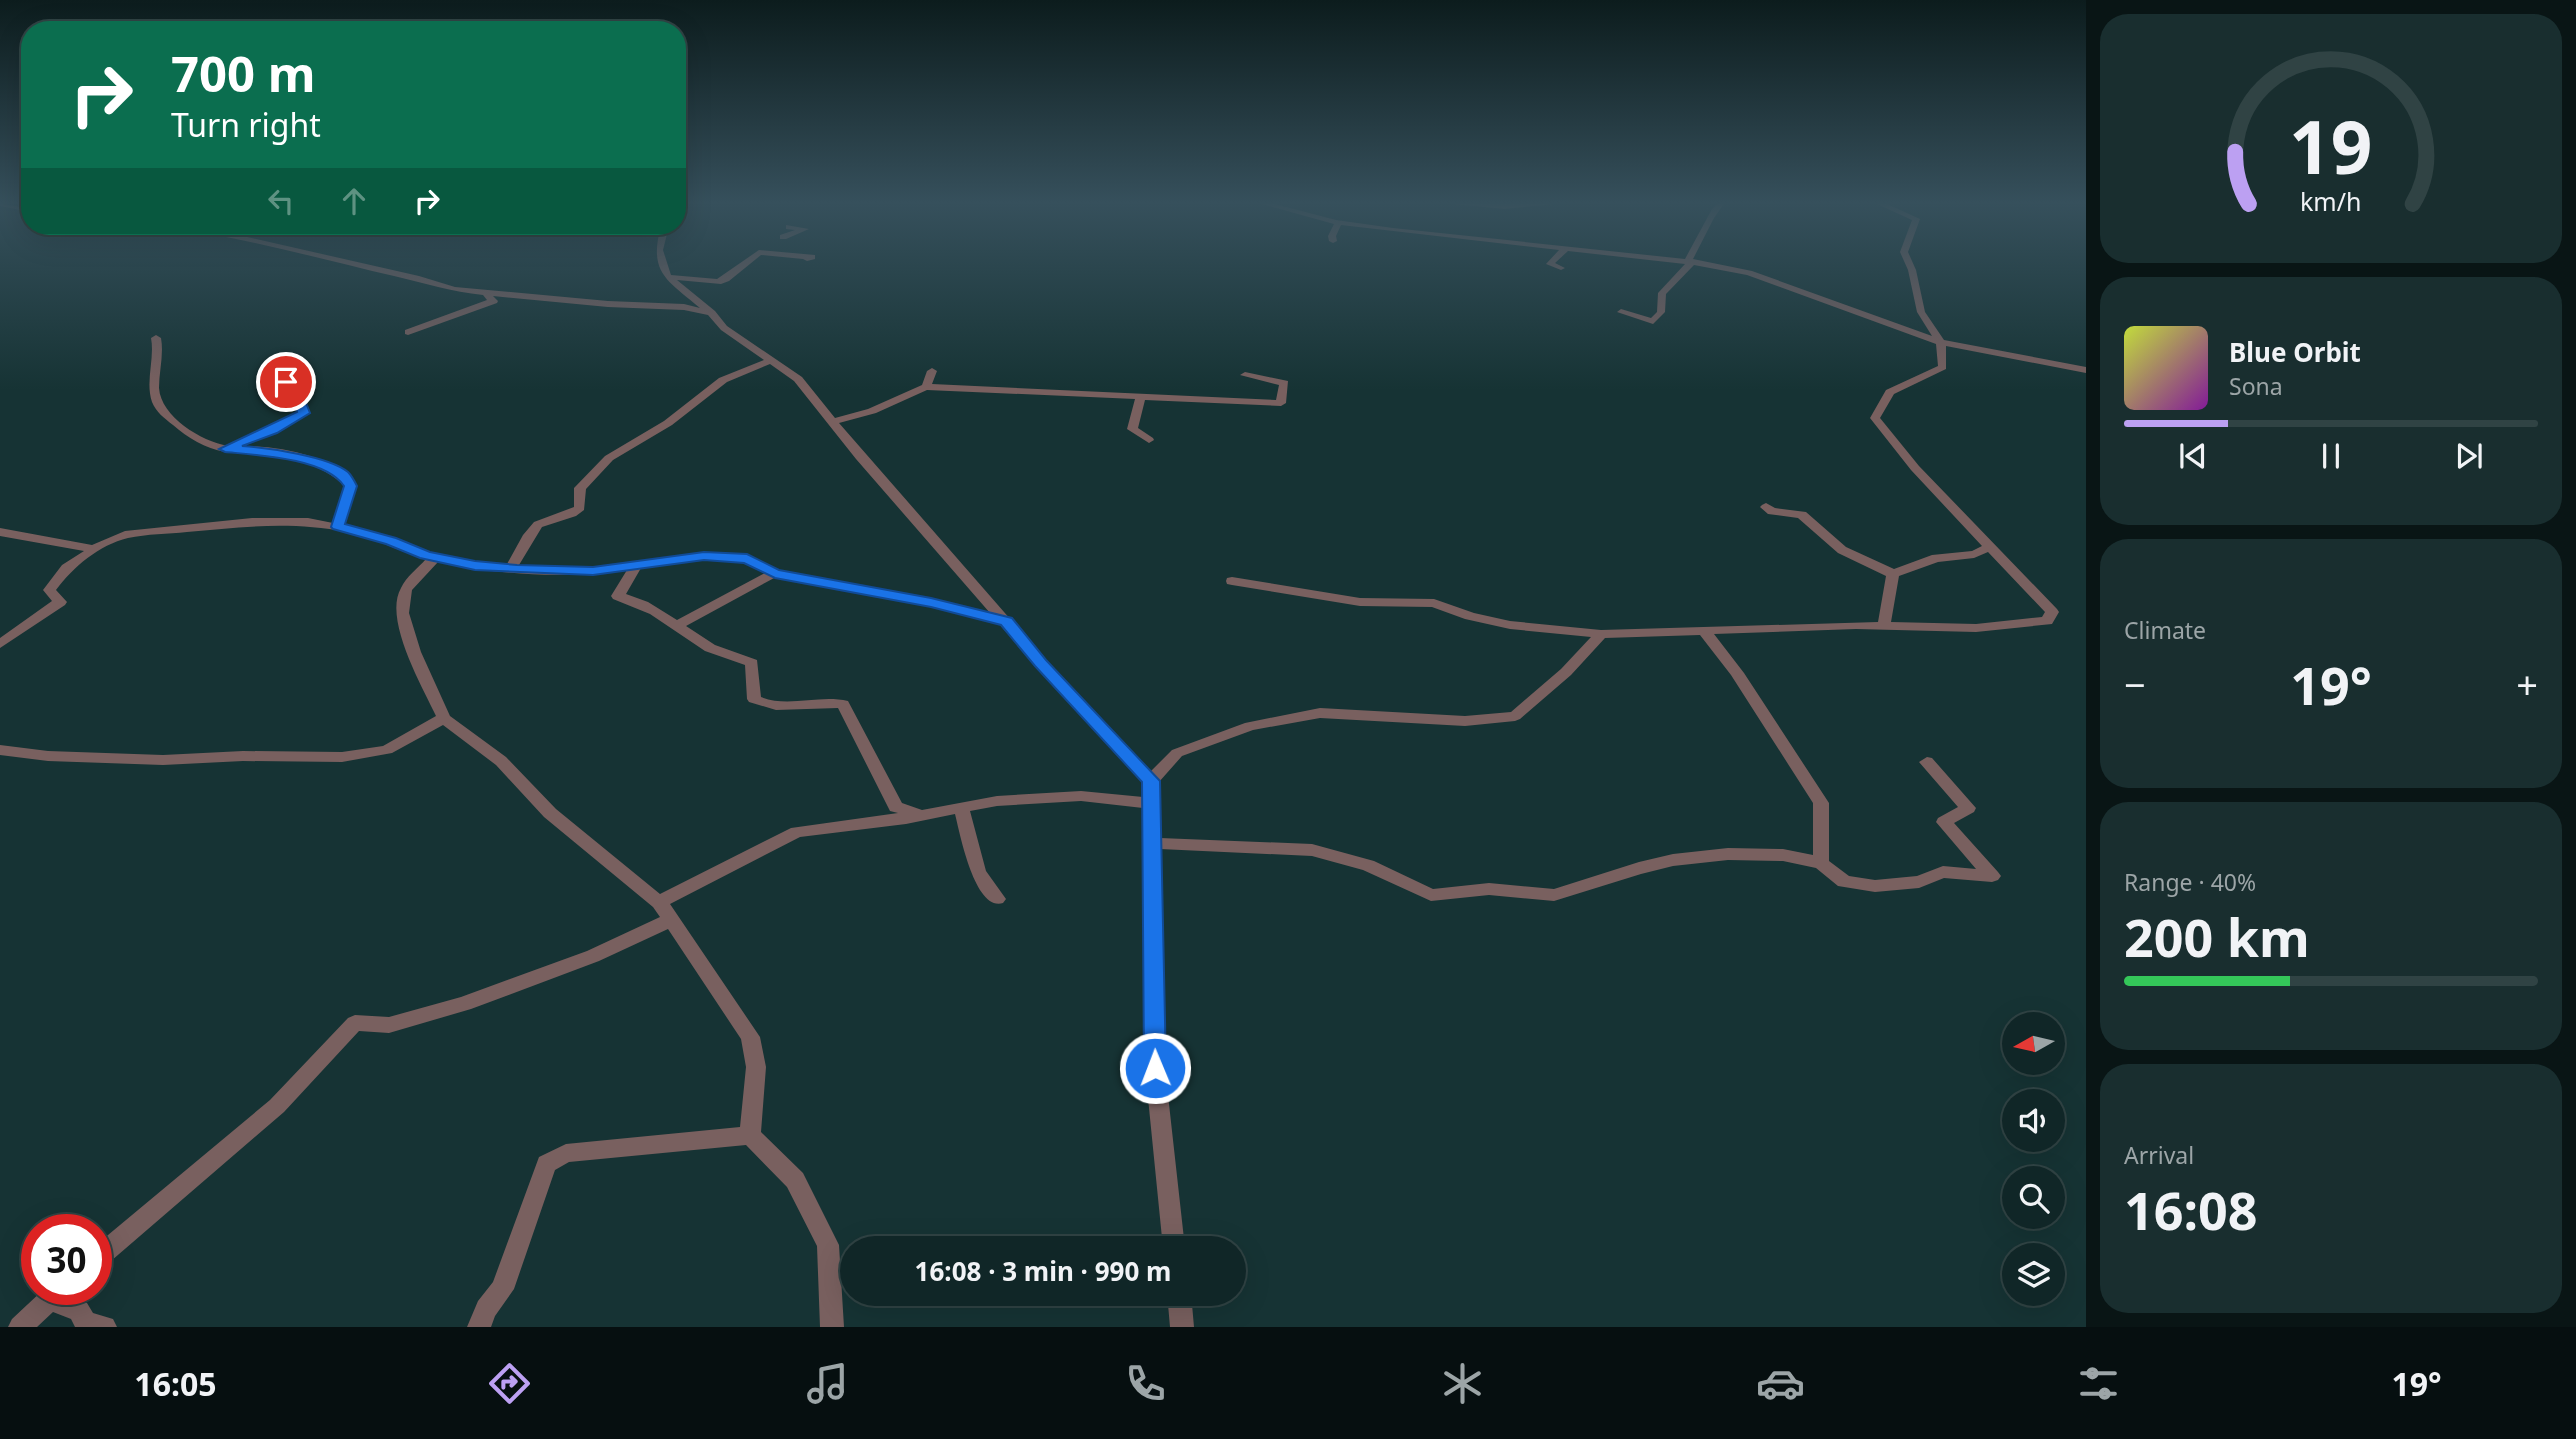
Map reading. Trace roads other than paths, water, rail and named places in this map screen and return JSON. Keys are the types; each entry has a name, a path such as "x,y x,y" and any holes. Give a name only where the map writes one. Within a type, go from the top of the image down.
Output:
{"street":[{"path":"363,266 454,290 485,295 494,301 408,332"},
{"path":"664,266 668,277 712,313 724,328 798,379 860,457 1041,663 1151,781"},
{"path":"668,277 718,282 741,266"},
{"path":"1555,266 1561,268"},
{"path":"1621,312 1653,321 1661,312 1662,293 1686,266"},
{"path":"1707,266 1749,273 1941,342 2086,370"},
{"path":"1232,581 1360,602 1434,603 1470,616 1510,625 1601,634 1885,625 1976,628 2047,621 2052,612 1915,468 1875,418 1890,392 1943,367 1941,342 1921,312 1910,266"},
{"path":"454,290 684,307 712,313"},
{"path":"156,338 159,361 153,375 158,405 184,430 200,440 225,449 274,453 321,465 343,475 351,486 338,527"},
{"path":"511,568 535,526 542,521 576,513 580,508 580,488 609,458 668,423 723,380 771,360"},
{"path":"926,387 932,371"},
{"path":"832,422 872,411 926,387 1281,403 1284,383 1245,375"},
{"path":"225,449 273,430 304,413 295,387 277,379"},
{"path":"1140,398 1132,429 1149,440"},
{"path":"1766,507 1772,511 1802,515 1842,550 1893,574 1936,558 1974,554 1990,547"},
{"path":"0,644 60,602 48,590 55,579 95,549 125,535 252,522 308,522 338,527 391,541 435,557 475,566 593,571 677,559 728,556 747,558 774,573 814,583 931,602 1007,622"},
{"path":"0,532 95,549"},
{"path":"435,557 406,589 402,613 414,652 444,719 501,761 550,813 659,902 751,1037 756,1067 750,1135 794,1180 828,1245 832,1327"},
{"path":"636,566 618,596 660,613 719,652 739,655 752,663 754,699 767,706 826,701 843,704 896,807 923,815"},
{"path":"677,625 774,573"},
{"path":"1885,625 1893,574"},
{"path":"1704,629 1737,673 1821,803 1821,863"},
{"path":"1173,1236 1155,1068 1151,781 1177,753 1250,726 1320,713 1465,721 1515,716 1566,672 1601,634"},
{"path":"0,750 48,756 163,760 243,756 342,757 387,750 444,719"},
{"path":"1151,843 1312,850 1368,865 1431,895 1489,889 1554,895 1639,868 1673,860 1728,854 1783,855 1821,863 1844,881 1875,886 1919,882 1942,873 1992,876 1944,822 1968,808 1927,762"},
{"path":"659,902 797,832 923,815 997,801 1081,796 1151,803"},
{"path":"961,808 978,872 997,899"},
{"path":"112,1245 277,1106 355,1023 389,1025 464,1004 593,956 670,920"},
{"path":"479,1327 486,1309 502,1289 547,1164 566,1153 750,1135"},
{"path":"20,1327 43,1305"},
{"path":"70,1305 79,1311 86,1324 105,1327"},
{"path":"1180,1306 1182,1327"}]}
